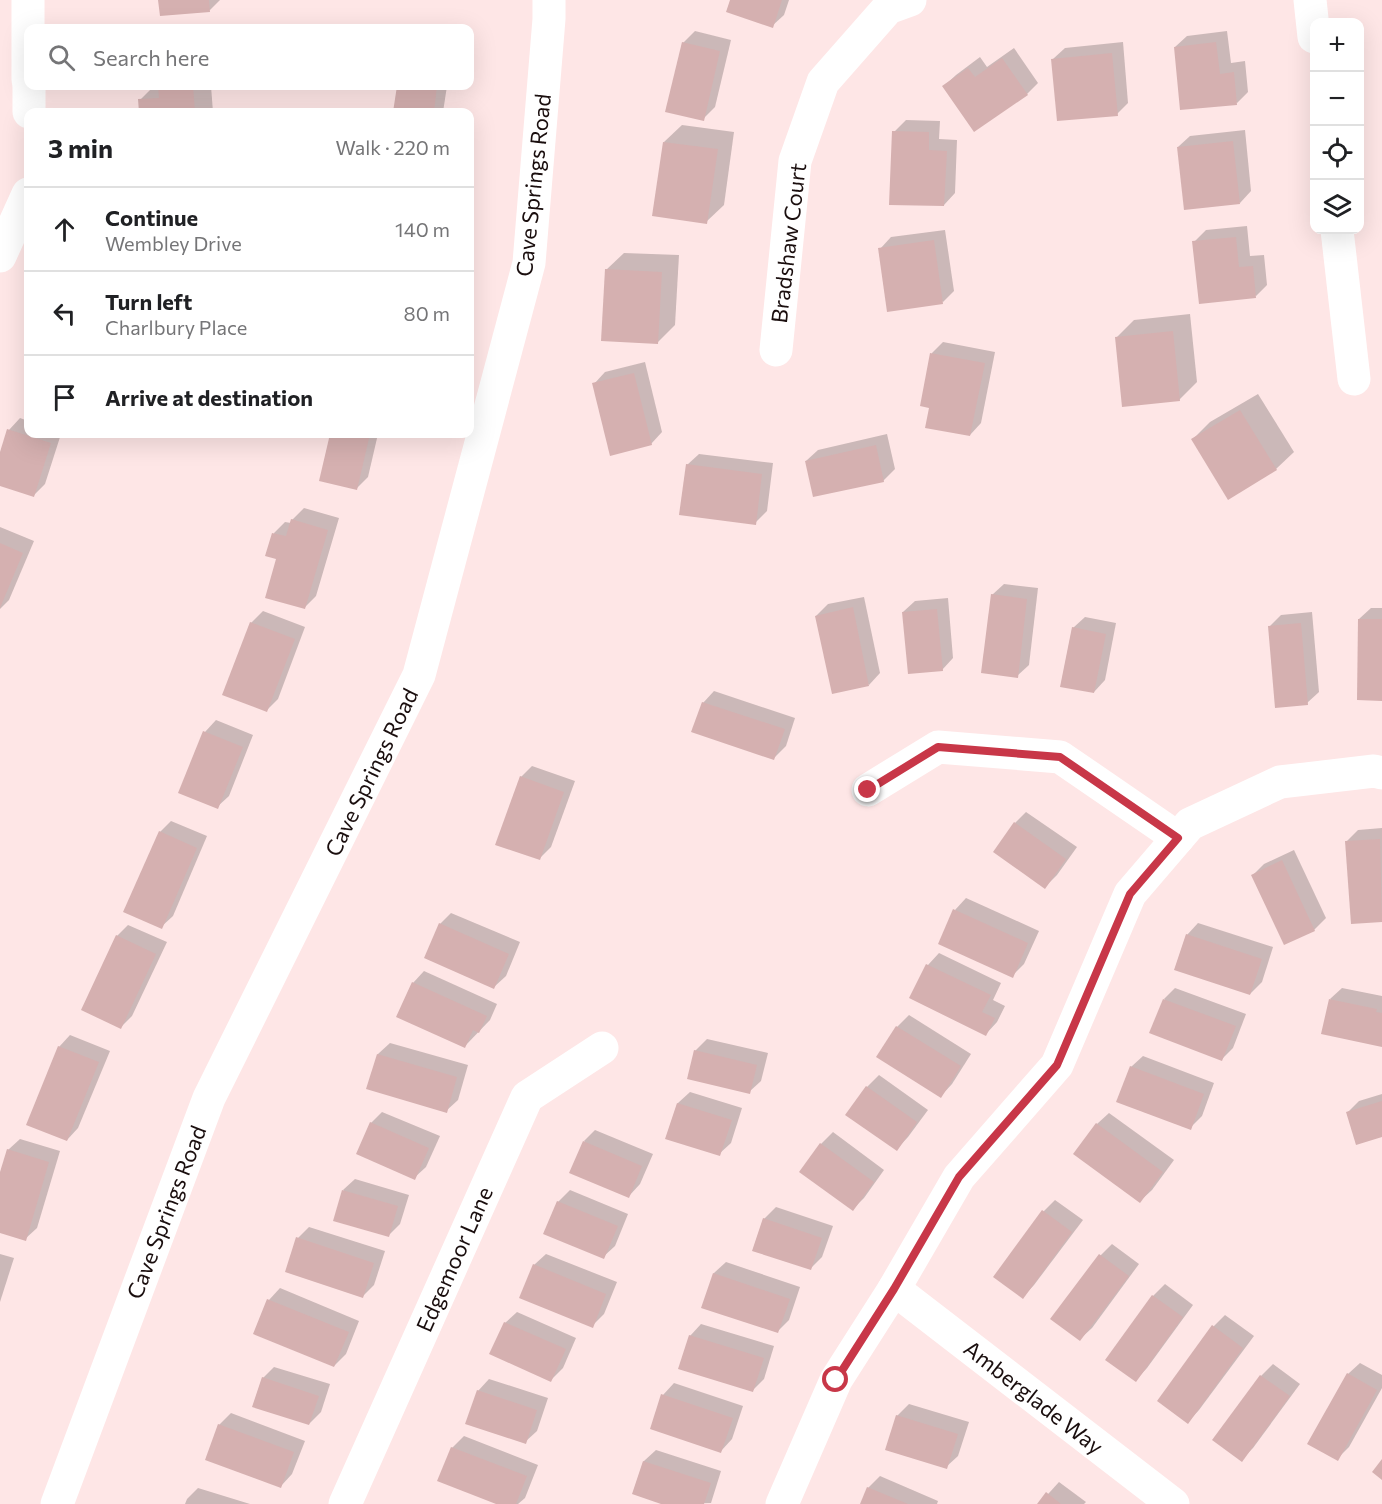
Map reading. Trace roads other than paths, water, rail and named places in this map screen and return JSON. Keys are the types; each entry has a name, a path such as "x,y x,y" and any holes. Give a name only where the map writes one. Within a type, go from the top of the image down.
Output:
{"street":[{"path":"28,0 28,24"},
{"name":"Cave Springs Road","path":"57,1504 209,1098 419,675 529,263 549,0"},
{"name":"Bradshaw Court","path":"776,350 795,161 823,82 888,8 910,0"},
{"path":"1310,0 1312,18"},
{"path":"28,90 29,108"},
{"path":"0,256 24,203"},
{"path":"1337,234 1354,379"},
{"path":"868,790 938,747 1060,757 1178,838"},
{"path":"782,1504 836,1380 894,1289 959,1177 1057,1065 1130,894 1190,824 1280,782 1374,771 1382,773"},
{"name":"Edgemoor Lane","path":"345,1504 527,1096 602,1048"},
{"name":"Amberglade Way","path":"894,1289 1173,1504"}]}
